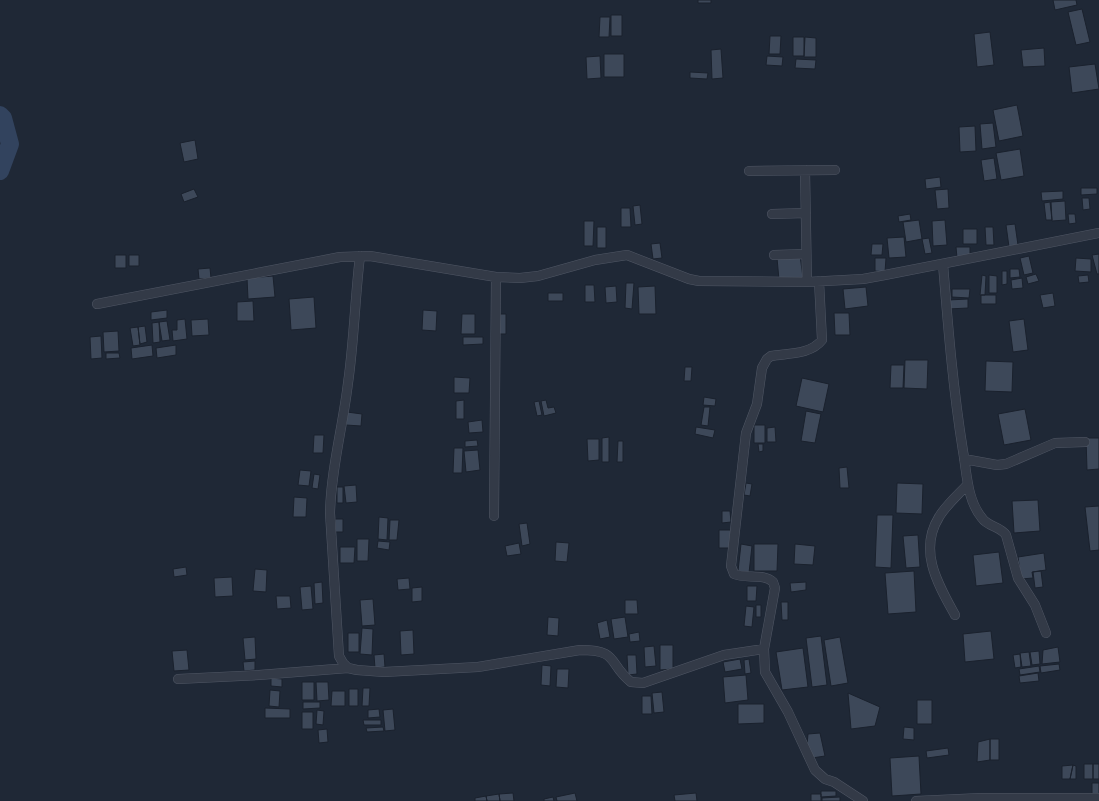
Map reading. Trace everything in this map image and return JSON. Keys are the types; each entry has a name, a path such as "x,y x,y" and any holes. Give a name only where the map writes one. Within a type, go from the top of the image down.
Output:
{"street":[{"path":"805,170 807,282"},
{"path":"749,171 835,170"},
{"path":"772,214 806,213"},
{"path":"97,304 274,268 340,257 360,256 496,277 520,278 538,276 595,260 627,255 689,279 699,281 807,282 863,279 1099,233"},
{"path":"774,255 806,254"},
{"path":"348,668 339,656 331,520 331,493 349,381 360,256"},
{"path":"943,264 956,410 968,484 972,499 986,523 1002,529 1006,535 1018,578 1034,605 1046,633"},
{"path":"494,516 496,277"},
{"path":"818,281 822,340 813,348 806,351 776,355 767,358 762,368 757,404 746,433 731,566 734,574 738,576 765,578 773,582 775,588 764,649 765,672 788,712 815,770 824,779 834,782 863,801"},
{"path":"964,459 997,465 1006,464 1055,443 1085,442"},
{"path":"955,615 934,574 930,562 929,549 931,536 939,516 968,484"},
{"path":"178,679 259,675 348,668 384,672 478,667 580,650 596,650 610,657 631,682 643,683 724,655 764,649"},
{"path":"916,801 1099,798"}],"building":[{"path":"698,0 711,0 711,3 698,3"},
{"path":"1053,0 1076,0 1077,5 1055,10"},
{"path":"1082,9 1090,42 1076,45 1068,12"},
{"path":"611,15 622,15 622,36 611,36"},
{"path":"600,17 610,17 609,37 599,37"},
{"path":"990,32 994,65 977,67 974,34"},
{"path":"770,36 781,36 780,54 769,54"},
{"path":"793,37 804,37 804,56 793,56"},
{"path":"805,37 816,38 816,57 804,57"},
{"path":"1044,48 1045,66 1023,67 1021,50"},
{"path":"721,49 723,78 712,79 711,50"},
{"path":"604,54 624,54 624,77 604,77"},
{"path":"600,56 601,78 587,79 586,57"},
{"path":"767,56 783,57 782,66 766,65"},
{"path":"796,59 816,60 815,69 795,68"},
{"path":"1095,64 1099,89 1072,93 1069,67"},
{"path":"690,72 708,73 707,79 690,78"},
{"path":"1017,105 1023,136 999,141 993,110"},
{"path":"993,123 996,147 982,149 980,124"},
{"path":"975,126 976,151 960,152 959,127"},
{"path":"195,140 198,159 184,162 180,143"},
{"path":"1020,149 1024,176 1001,180 996,153"},
{"path":"994,158 997,179 984,181 981,160"},
{"path":"940,177 941,187 926,189 925,179"},
{"path":"1081,188 1097,188 1097,194 1081,195"},
{"path":"194,189 198,197 184,202 181,194"},
{"path":"948,189 949,208 937,209 935,190"},
{"path":"1063,191 1063,199 1042,201 1041,192"},
{"path":"1082,198 1089,198 1090,209 1083,210"},
{"path":"1065,201 1066,220 1052,221 1051,202"},
{"path":"1050,202 1052,220 1046,220 1044,203"},
{"path":"640,205 642,224 635,225 633,206"},
{"path":"621,208 630,208 631,227 621,227"},
{"path":"910,214 911,220 899,222 898,216"},
{"path":"1068,214 1075,214 1076,223 1069,224"},
{"path":"919,220 922,239 906,242 903,222"},
{"path":"945,220 947,245 933,246 932,221"},
{"path":"584,221 594,221 593,246 584,246"},
{"path":"1015,224 1018,245 1009,247 1006,225"},
{"path":"597,227 606,227 606,248 597,248"},
{"path":"985,227 993,227 994,245 986,245"},
{"path":"963,229 977,229 977,244 963,244"},
{"path":"904,237 906,257 889,258 887,238"},
{"path":"929,238 932,253 925,254 922,239"},
{"path":"660,243 662,258 653,259 651,244"},
{"path":"872,244 883,244 882,255 871,255"},
{"path":"956,247 970,247 970,257 957,258"},
{"path":"1099,254 1099,274 1097,274 1092,255"},
{"path":"115,255 126,255 126,268 115,268"},
{"path":"129,255 139,255 139,266 129,266"},
{"path":"800,255 803,278 779,280 777,258"},
{"path":"1029,256 1033,273 1024,275 1020,258"},
{"path":"875,258 886,258 885,272 875,271"},
{"path":"1076,258 1091,259 1091,272 1075,271"},
{"path":"210,268 211,278 199,279 198,269"},
{"path":"1010,269 1019,269 1020,277 1010,278"},
{"path":"1002,271 1007,271 1007,284 1002,285"},
{"path":"1036,274 1039,281 1028,284 1026,277"},
{"path":"982,275 986,276 985,295 980,295"},
{"path":"989,275 997,276 997,293 989,293"},
{"path":"1088,275 1089,282 1079,283 1078,276"},
{"path":"273,276 275,297 248,299 247,278"},
{"path":"1022,278 1023,288 1012,289 1011,280"},
{"path":"626,283 634,283 632,309 625,308"},
{"path":"585,285 594,285 595,302 585,302"},
{"path":"616,286 617,302 606,303 605,287"},
{"path":"655,286 656,314 639,314 638,287"},
{"path":"866,287 868,306 845,309 843,289"},
{"path":"952,289 970,289 969,298 952,297"},
{"path":"548,293 563,293 563,301 548,301"},
{"path":"1053,293 1055,306 1043,308 1040,295"},
{"path":"981,295 996,295 996,304 981,304"},
{"path":"314,297 316,328 291,330 289,299"},
{"path":"968,299 968,308 948,309 948,300"},
{"path":"253,301 254,321 237,321 237,302"},
{"path":"167,310 167,318 151,320 151,312"},
{"path":"423,310 437,311 436,331 422,330"},
{"path":"834,313 849,313 850,335 835,335"},
{"path":"462,314 475,314 475,334 461,334"},
{"path":"500,314 506,314 506,334 499,334"},
{"path":"185,319 187,339 173,341 172,330 177,330 177,320"},
{"path":"208,319 209,335 192,336 191,320"},
{"path":"1024,319 1028,350 1013,352 1009,321"},
{"path":"167,321 170,340 162,341 159,322"},
{"path":"159,322 160,342 153,343 152,323"},
{"path":"145,326 147,342 140,344 138,327"},
{"path":"138,327 140,345 133,346 130,328"},
{"path":"118,331 119,351 104,352 103,332"},
{"path":"101,336 102,358 91,359 90,337"},
{"path":"463,337 483,337 483,344 463,345"},
{"path":"152,345 153,356 132,359 131,348"},
{"path":"176,345 176,355 157,358 156,348"},
{"path":"106,353 119,353 120,358 106,359"},
{"path":"905,360 928,360 927,389 904,388"},
{"path":"986,361 1013,362 1012,392 985,391"},
{"path":"891,365 904,365 903,388 890,388"},
{"path":"685,367 692,367 691,381 684,381"},
{"path":"454,377 470,378 469,393 454,393"},
{"path":"802,378 829,384 823,412 796,406"},
{"path":"704,397 716,399 715,406 703,405"},
{"path":"464,400 464,419 456,419 456,401"},
{"path":"546,400 548,408 554,407 556,413 544,416 541,401"},
{"path":"539,401 542,415 537,416 534,402"},
{"path":"704,407 710,407 708,426 701,425"},
{"path":"1025,409 1031,440 1004,445 998,414"},
{"path":"806,411 821,414 815,443 801,441"},
{"path":"347,412 362,414 361,426 346,425"},
{"path":"482,420 483,432 469,433 468,422"},
{"path":"754,425 765,425 765,443 754,443"},
{"path":"696,427 715,430 713,438 695,434"},
{"path":"775,427 776,442 767,442 767,428"},
{"path":"314,435 324,435 323,453 313,453"},
{"path":"609,437 609,462 602,462 602,438"},
{"path":"1086,438 1099,438 1099,469 1087,470"},
{"path":"587,439 599,439 599,460 588,461"},
{"path":"477,440 478,446 465,447 465,441"},
{"path":"618,441 623,441 623,462 617,462"},
{"path":"758,444 763,444 763,451 759,452"},
{"path":"454,448 463,448 462,473 453,473"},
{"path":"478,450 480,470 466,472 464,451"},
{"path":"847,467 849,488 840,488 839,468"},
{"path":"300,470 311,471 309,486 298,485"},
{"path":"314,474 320,475 318,489 312,488"},
{"path":"746,483 752,484 750,496 744,495"},
{"path":"897,483 923,484 922,514 896,513"},
{"path":"356,485 357,502 346,503 344,486"},
{"path":"337,487 343,487 343,503 337,503"},
{"path":"294,497 307,498 306,517 293,517"},
{"path":"1038,500 1040,531 1014,533 1012,501"},
{"path":"1099,506 1099,550 1090,551 1085,507"},
{"path":"722,511 730,511 731,522 722,523"},
{"path":"877,515 893,515 891,568 875,567"},
{"path":"379,517 388,518 387,540 378,539"},
{"path":"335,519 343,519 343,532 335,532"},
{"path":"390,520 399,520 397,540 389,540"},
{"path":"527,523 530,544 522,546 519,524"},
{"path":"719,530 731,530 730,548 719,548"},
{"path":"918,535 920,567 906,568 903,536"},
{"path":"357,539 369,539 368,561 357,561"},
{"path":"378,541 390,542 389,550 377,548"},
{"path":"556,542 569,543 567,562 555,561"},
{"path":"519,543 521,554 507,556 505,546"},
{"path":"741,544 752,546 749,573 738,571"},
{"path":"754,544 778,544 777,571 754,571"},
{"path":"795,544 815,546 813,565 794,564"},
{"path":"340,547 355,547 354,563 340,563"},
{"path":"999,552 1003,583 976,586 973,555"},
{"path":"1044,553 1046,570 1032,572 1033,578 1021,579 1018,557"},
{"path":"186,567 187,575 174,577 173,569"},
{"path":"255,569 267,570 266,592 253,591"},
{"path":"914,571 916,612 888,614 885,573"},
{"path":"1041,571 1043,587 1035,588 1033,572"},
{"path":"232,577 233,596 215,597 214,578"},
{"path":"409,578 410,589 398,590 397,579"},
{"path":"322,582 323,603 315,604 314,583"},
{"path":"806,582 806,590 791,592 790,583"},
{"path":"311,586 313,609 302,610 300,587"},
{"path":"747,586 757,586 756,601 747,601"},
{"path":"422,587 422,601 412,602 412,588"},
{"path":"276,596 290,596 291,608 277,609"},
{"path":"373,599 375,625 362,626 360,600"},
{"path":"625,600 637,600 638,614 625,614"},
{"path":"781,602 788,602 788,620 782,620"},
{"path":"756,605 761,605 761,617 756,617"},
{"path":"746,606 754,607 752,627 744,626"},
{"path":"548,617 559,618 558,636 547,635"},
{"path":"625,617 628,637 614,639 611,619"},
{"path":"607,620 610,637 600,639 597,623"},
{"path":"362,628 373,629 372,655 360,654"},
{"path":"413,630 414,654 401,655 400,631"},
{"path":"991,631 994,659 965,662 963,634"},
{"path":"639,632 640,641 630,642 629,634"},
{"path":"348,633 359,633 359,652 348,652"},
{"path":"821,636 827,685 812,687 806,638"},
{"path":"255,637 256,659 245,660 243,638"},
{"path":"840,637 848,683 831,686 824,640"},
{"path":"660,645 673,645 673,669 660,670"},
{"path":"654,646 656,666 645,667 644,647"},
{"path":"1058,647 1060,662 1042,664 1043,650"},
{"path":"803,648 808,687 782,690 776,652"},
{"path":"187,650 189,670 174,671 172,651"},
{"path":"1039,651 1040,664 1032,665 1030,652"},
{"path":"1029,652 1031,666 1022,667 1020,653"},
{"path":"384,654 385,667 375,668 374,655"},
{"path":"1020,654 1021,667 1015,668 1013,655"},
{"path":"627,655 636,655 637,674 628,675"},
{"path":"740,659 742,669 725,672 723,662"},
{"path":"749,659 751,673 745,674 744,660"},
{"path":"255,661 255,670 244,671 243,662"},
{"path":"1059,664 1060,670 1041,673 1040,666"},
{"path":"542,665 551,666 550,686 541,685"},
{"path":"1039,666 1040,672 1020,675 1019,669"},
{"path":"557,669 569,669 568,688 556,687"},
{"path":"1038,673 1039,681 1020,683 1019,676"},
{"path":"746,675 748,700 725,703 723,677"},
{"path":"271,678 282,679 282,687 271,686"},
{"path":"302,682 314,682 314,700 302,700"},
{"path":"316,682 328,682 329,700 317,701"},
{"path":"363,688 370,688 369,706 362,706"},
{"path":"349,689 358,689 358,706 349,706"},
{"path":"270,690 280,691 279,707 269,706"},
{"path":"332,691 345,691 345,706 331,706"},
{"path":"662,692 664,712 654,713 652,693"},
{"path":"848,693 880,707 875,726 851,729"},
{"path":"642,696 651,696 652,714 642,714"},
{"path":"917,700 932,700 932,724 917,724"},
{"path":"303,702 320,702 320,708 303,709"},
{"path":"738,704 764,704 764,723 738,724"},
{"path":"265,708 290,709 290,718 265,718"},
{"path":"379,709 380,717 368,718 368,710"},
{"path":"393,709 395,730 385,731 383,710"},
{"path":"317,710 324,711 323,725 316,724"},
{"path":"302,712 313,712 313,729 302,729"},
{"path":"363,720 381,720 381,725 364,725"},
{"path":"383,727 384,731 367,732 366,728"},
{"path":"904,727 914,728 914,740 903,739"},
{"path":"327,729 328,742 319,743 318,730"},
{"path":"820,733 825,756 812,758 807,745 808,734"},
{"path":"990,739 990,760 977,762 978,742"},
{"path":"990,739 999,739 999,760 990,760"},
{"path":"948,748 949,755 927,758 926,751"},
{"path":"919,756 921,794 892,796 890,758"},
{"path":"1084,764 1093,764 1093,779 1084,779"},
{"path":"1093,764 1099,764 1099,779 1093,779"},
{"path":"1073,765 1070,779 1062,779 1062,766"},
{"path":"1073,765 1076,766 1076,779 1070,779"},
{"path":"1092,783 1099,783 1099,795 1092,795"},
{"path":"821,791 836,791 836,796 821,797"},
{"path":"513,793 514,801 500,801 499,794"},
{"path":"575,793 577,801 557,801 556,797"},
{"path":"696,793 697,801 675,801 674,795"},
{"path":"499,794 500,801 487,801 486,796"},
{"path":"811,794 821,794 821,801 811,801"},
{"path":"486,796 487,801 475,801 475,798"},
{"path":"553,797 554,801 544,801 544,799"},
{"path":"840,797 840,801 822,801 822,798"}],"waterway":[{"path":"0,115 3,118 10,144 0,171"}]}
